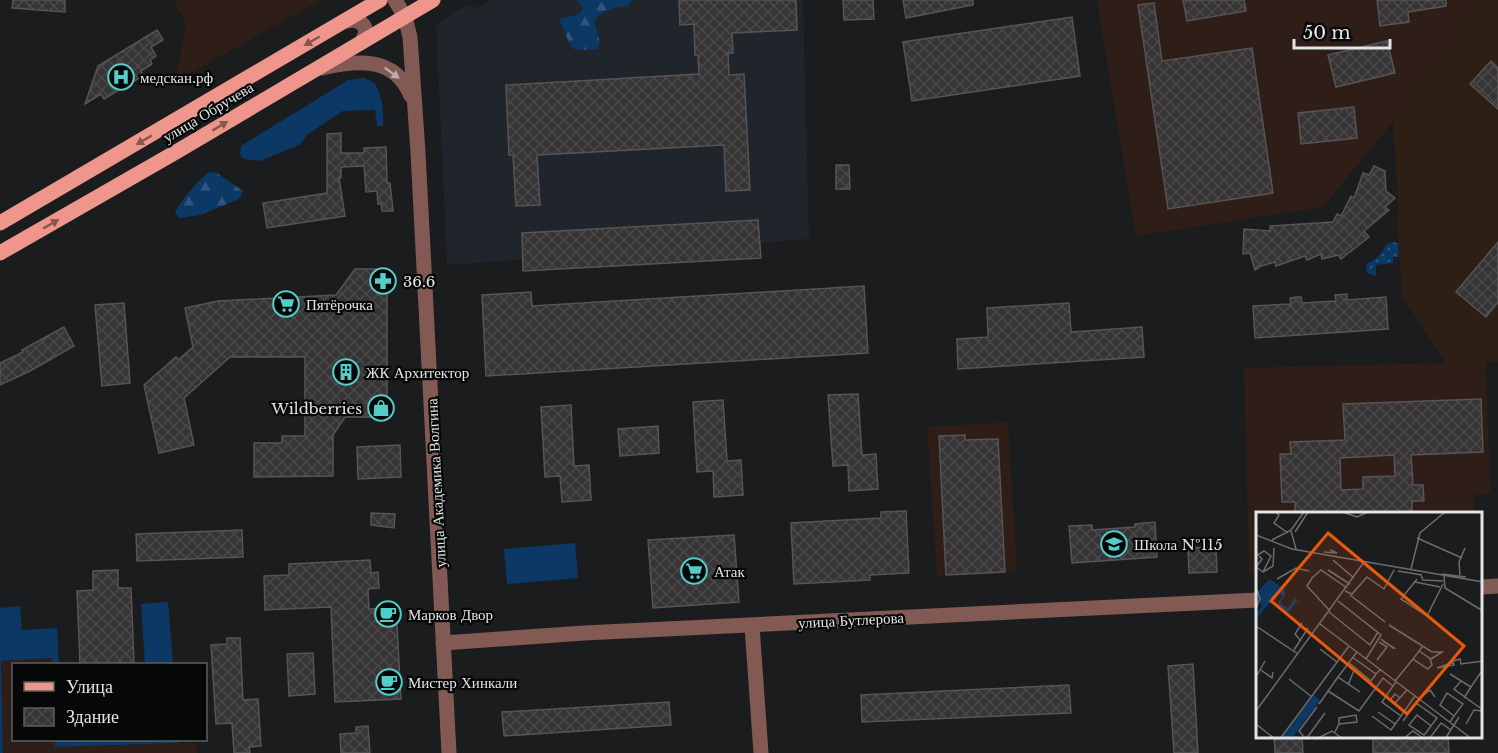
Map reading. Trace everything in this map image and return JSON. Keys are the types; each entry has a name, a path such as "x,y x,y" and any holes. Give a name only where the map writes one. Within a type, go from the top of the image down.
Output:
{"main road":[{"name":"улица Обручева","path":"0,223 380,0"},
{"name":"улица Обручева","path":"0,253 433,0"}],"street":[{"name":"улица Академика Волгина","path":"395,0 405,16 410,37 425,257 449,753"},
{"path":"347,21 357,20 363,24 366,32 362,42"},
{"path":"316,69 357,62 381,65 404,83 415,108"},
{"path":"1483,587 1498,586"},
{"name":"улица Бутлерова","path":"443,643 584,633 1256,600"},
{"path":"752,626 761,753"}],"shaded area":[{"path":"176,0 321,0 182,78 176,78 186,24 175,4"},
{"path":"491,0 803,0 809,239 447,265 436,25 469,5 476,8"},
{"path":"1097,0 1486,0 1393,122 1323,207 1136,236"},
{"path":"1486,0 1498,0 1498,362 1446,363 1402,296 1393,122"},
{"path":"1485,362 1491,493 1474,495 1475,512 1256,512 1256,573 1249,574 1244,368"},
{"path":"1008,422 1017,571 937,576 927,427"},
{"path":"53,658 53,663 12,663 12,741 55,741 55,747 196,743 197,753 3,753 1,661"}],"green space":[{"path":"575,0 632,1 627,6 605,12 594,21 600,42 597,49 576,50 570,45 559,19 579,14 583,9"},
{"path":"364,78 375,83 377,88 382,104 383,126 377,126 375,110 343,111 308,134 299,145 260,161 243,159 240,154 241,146 348,80"},
{"path":"210,172 217,173 243,191 239,199 200,215 179,218 175,212 181,203 196,184"},
{"path":"1398,243 1399,257 1393,257 1393,263 1376,265 1376,276 1369,274 1366,270 1367,264 1378,257 1387,244"},
{"path":"575,543 578,578 507,584 504,549"},
{"path":"168,602 173,663 145,663 141,604"},
{"path":"20,606 22,630 57,628 59,663 53,663 52,658 1,661 3,753 0,753 0,608"},
{"path":"55,741 178,741 178,743 55,747"}],"building":[{"path":"13,0 65,0 65,12 12,8"},
{"path":"679,0 796,0 797,30 732,33 733,53 728,53 729,75 744,74 750,190 726,191 724,145 537,155 540,205 516,206 513,155 509,155 506,85 699,74 698,55 695,55 694,24 680,25"},
{"path":"843,0 873,0 874,19 844,20"},
{"path":"903,0 973,0 973,5 906,18"},
{"path":"1183,0 1244,0 1246,11 1187,21"},
{"path":"1377,0 1446,0 1446,6 1408,12 1409,22 1380,26"},
{"path":"1154,3 1162,61 1252,48 1273,193 1168,209 1138,5"},
{"path":"1072,17 1080,76 912,101 903,42"},
{"path":"157,30 163,40 151,47 156,56 150,60 152,64 141,71 143,76 104,99 101,94 85,104 98,66"},
{"path":"1387,41 1395,73 1336,87 1328,55"},
{"path":"1491,61 1498,68 1498,109 1470,84"},
{"path":"1354,107 1357,138 1301,144 1298,113"},
{"path":"341,133 341,153 364,153 364,148 386,147 387,183 390,183 393,211 382,211 381,203 378,204 377,191 366,192 364,166 341,167 341,178 339,178 345,216 267,228 263,203 327,193 327,134"},
{"path":"836,165 849,165 850,189 836,189"},
{"path":"1374,166 1385,171 1386,191 1395,198 1385,207 1389,210 1364,231 1369,237 1341,259 1338,255 1322,259 1321,254 1307,260 1305,256 1276,266 1275,262 1255,270 1250,253 1243,254 1244,229 1270,231 1270,226 1333,222 1337,214 1341,216 1351,196 1354,198 1363,173 1369,175"},
{"path":"758,220 761,258 523,271 522,233"},
{"path":"1498,242 1498,302 1486,317 1456,292"},
{"name":"ЖК Архитектор","path":"355,269 387,269 387,417 345,417 333,435 333,476 254,477 254,443 282,443 282,436 305,436 305,357 230,357 184,398 194,445 159,453 144,385 176,357 178,360 193,347 185,308 218,301 336,295"},
{"path":"864,286 868,353 486,376 482,295 531,292 532,306"},
{"path":"1347,294 1347,300 1386,297 1388,329 1255,338 1253,306 1291,304 1290,298 1296,297 1301,297 1302,303 1336,301 1335,295"},
{"path":"124,303 130,383 102,386 95,305"},
{"path":"1069,303 1071,332 1142,327 1144,357 958,369 957,339 988,337 987,308"},
{"path":"64,327 74,346 0,385 0,363"},
{"path":"858,394 862,455 876,454 878,489 849,491 848,465 833,466 828,395"},
{"path":"1481,399 1483,452 1411,455 1413,485 1423,485 1424,501 1412,501 1412,512 1295,512 1295,502 1282,502 1280,454 1291,454 1290,442 1345,440 1343,404","holes":["1394,455 1395,476 1363,477 1363,489 1341,490 1340,458"]},
{"path":"723,400 727,461 741,460 743,495 714,497 713,471 697,472 693,402"},
{"path":"571,405 574,466 589,465 591,500 562,502 560,476 545,477 541,407"},
{"path":"658,426 659,453 620,456 618,429"},
{"path":"965,435 965,440 998,439 1005,572 946,575 939,436"},
{"path":"400,445 401,477 358,479 357,447"},
{"path":"906,511 909,573 870,575 870,580 794,584 791,523 881,518 881,512"},
{"path":"371,513 395,514 394,528 371,525"},
{"name":"Школа №115","path":"1155,522 1157,557 1072,563 1069,526 1092,525 1092,530 1135,527 1135,524"},
{"path":"242,530 243,557 137,561 136,534"},
{"name":"Атак","path":"734,535 739,602 653,608 648,540"},
{"path":"1216,547 1217,572 1189,573 1188,548"},
{"path":"370,560 371,573 378,572 379,588 368,589 369,609 396,607 401,699 335,702 331,607 265,610 264,576 289,575 289,564"},
{"path":"118,570 118,588 131,588 134,663 80,663 77,591 93,590 93,571"},
{"path":"227,638 240,638 243,700 258,699 261,746 249,747 250,753 234,753 232,723 216,724 211,645 227,644"},
{"path":"313,653 315,694 289,696 287,654"},
{"path":"1193,664 1198,753 1174,753 1168,666"},
{"path":"1069,685 1071,713 862,722 861,695"},
{"path":"669,702 671,725 504,736 502,712"},
{"path":"368,726 370,753 341,753 340,734 356,733 356,727"},
{"path":"1274,738 1302,738 1303,753 1275,753"},
{"path":"1373,738 1448,738 1449,753 1373,753"}],"place":[{"name":"медскан.рф","path":"121,77"},
{"name":"36.6","path":"383,281"},
{"name":"Пятёрочка","path":"286,304"},
{"name":"ЖК Архитектор","path":"346,372"},
{"name":"Wildberries","path":"381,408"},
{"name":"Школа №115","path":"1114,544"},
{"name":"Атак","path":"694,571"},
{"name":"Марков Двор","path":"388,614"},
{"name":"Мистер Хинкали","path":"389,682"}]}
